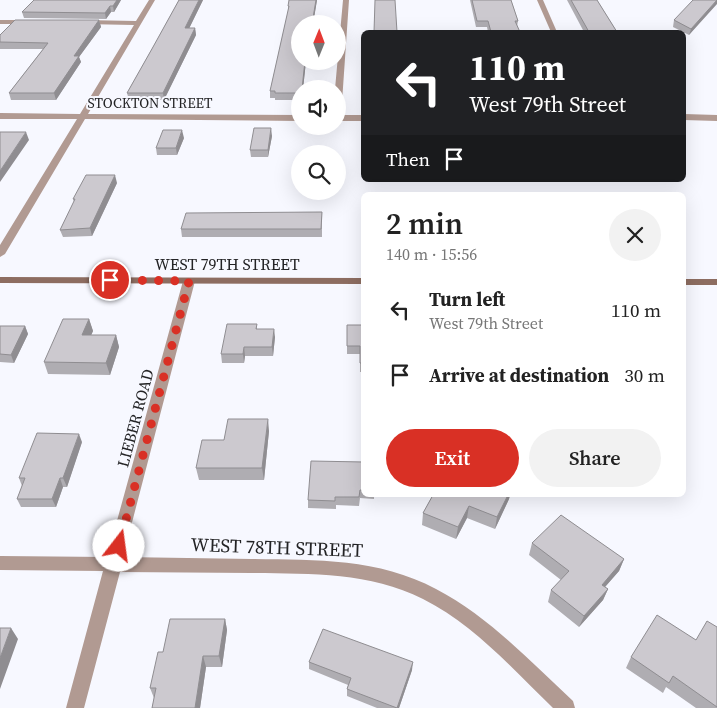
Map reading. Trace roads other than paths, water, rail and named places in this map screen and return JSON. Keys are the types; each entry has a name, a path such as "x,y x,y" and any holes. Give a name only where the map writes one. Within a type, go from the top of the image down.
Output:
{"main road":[{"name":"WEST 79TH STREET","path":"0,280 361,281"},
{"path":"686,282 717,282"}],"street":[{"path":"0,254 152,0"},
{"path":"340,80 346,0"},
{"path":"540,0 553,30"},
{"path":"0,22 40,22"},
{"path":"79,22 138,22"},
{"name":"STOCKTON STREET","path":"0,116 291,118"},
{"path":"686,117 717,118"},
{"path":"346,118 361,118"},
{"name":"LIEBER ROAD","path":"75,708 189,281"},
{"name":"WEST 78TH STREET","path":"0,563 323,567 373,572 410,584 468,616 566,708"}]}
